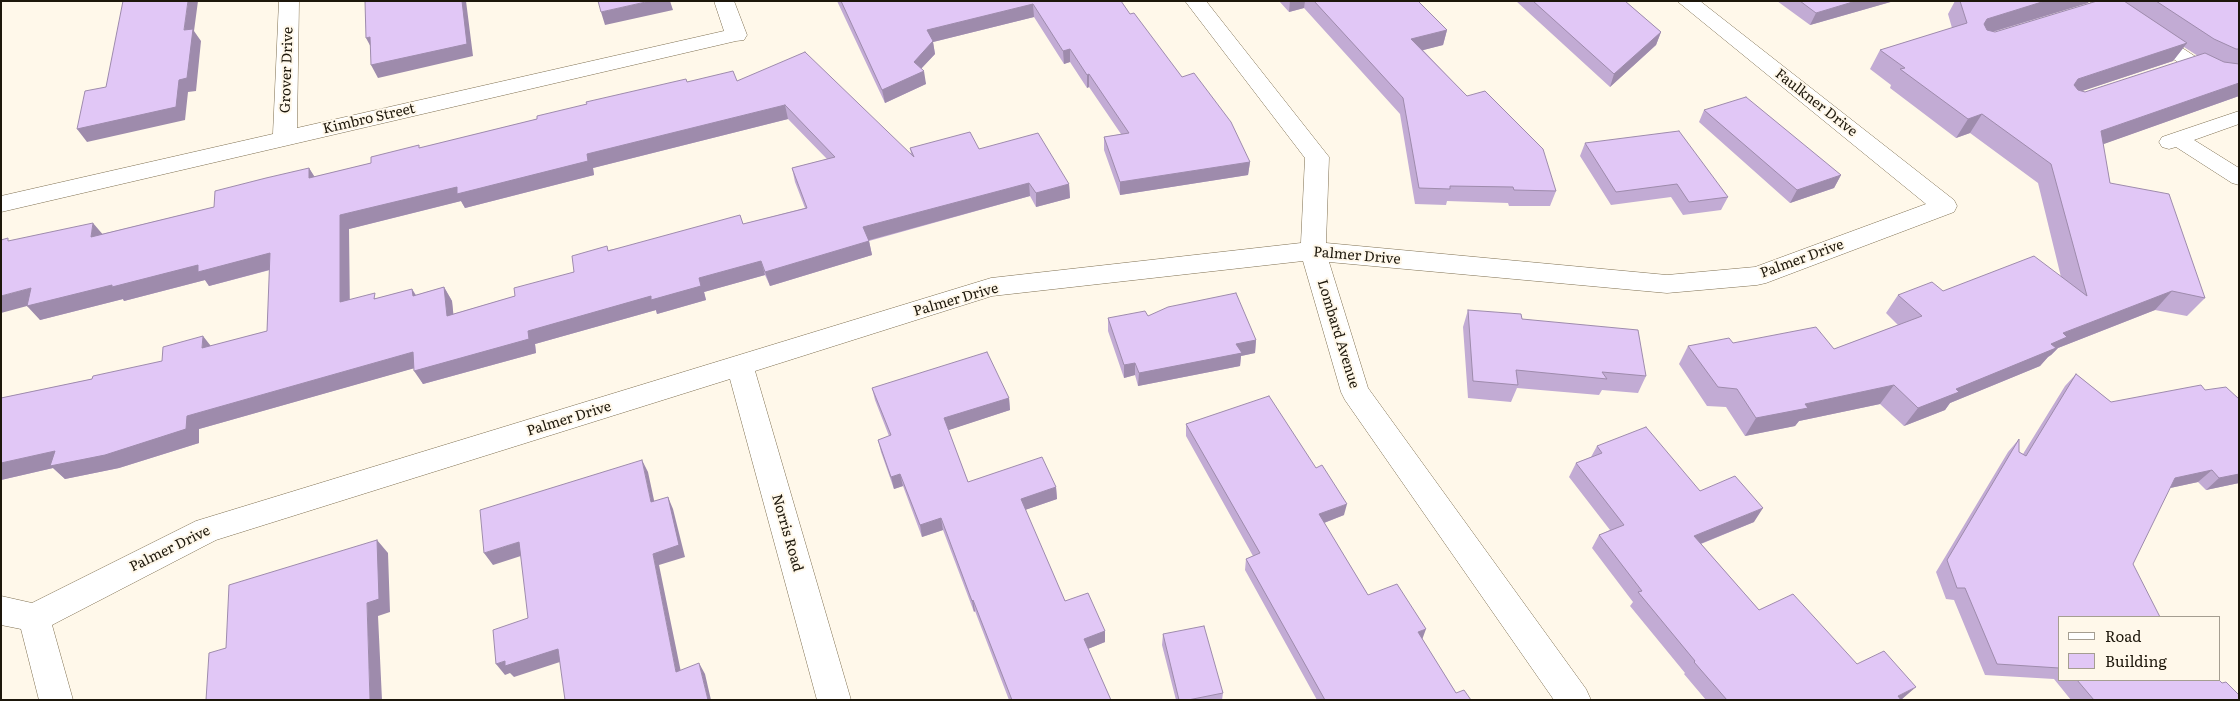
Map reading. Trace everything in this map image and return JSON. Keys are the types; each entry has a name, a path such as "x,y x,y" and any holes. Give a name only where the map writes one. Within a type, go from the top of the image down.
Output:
{"street":[{"name":"Grover Drive","path":"286,138 289,1"},
{"name":"Kimbro Street","path":"1,204 736,35 724,1"},
{"name":"Lombard Avenue","path":"1195,1 1317,157 1313,251 1355,392 1574,700"},
{"name":"Faulkner Drive","path":"1687,1 1945,206"},
{"name":"Palmer Drive","path":"34,618 207,530 991,287 1313,251 1667,284 1757,276 1945,206"},
{"name":"Norris Road","path":"740,366 834,700"},
{"path":"1,610 34,618 56,700"}],"lane":[{"path":"2096,6 2192,63 2216,75 2239,77"},
{"path":"2174,69 2192,63"},
{"path":"2174,141 2239,117"},
{"path":"2174,141 2239,178"}],"building":[{"path":"123,1 188,1 184,30 193,29 187,78 179,80 176,107 77,129 85,91 106,87"},
{"path":"365,1 462,1 467,44 371,65 370,37 366,38"},
{"path":"598,1 650,1 601,12"},
{"path":"841,1 1121,1 1130,14 1134,13 1182,77 1194,73 1231,122 1250,162 1120,182 1104,137 1129,133 1070,49 1063,51 1033,4 927,30 933,41 914,62 924,71 882,90"},
{"path":"1314,1 1418,1 1447,30 1411,39 1467,96 1485,91 1543,149 1556,191 1514,190 1513,187 1450,186 1450,189 1419,188 1403,98"},
{"path":"1533,1 1625,1 1661,32 1614,74"},
{"path":"1800,1 1856,1 1816,13"},
{"path":"1960,1 2045,1 1987,19 1984,24 1987,30 1995,32 2097,1 2124,1 2187,43 2078,79 2074,85 2078,90 2085,92 2205,53 2224,62 2239,64 2239,83 2101,131 2110,183 2169,194 2205,298 2172,291 2063,333 2067,337 2051,344 2056,348 1956,389 1959,392 1918,408 1894,385 1805,404 1808,408 1756,418 1737,389 1718,387 1688,346 1729,338 1733,343 1816,327 1834,349 1922,316 1898,295 1932,282 1943,291 2034,256 2087,296 2051,164 1982,114 1968,119 1900,69 1905,68 1880,50 1967,23"},
{"path":"2156,1 2239,1 2239,49 2214,39"},
{"path":"805,52 914,157 910,148 970,132 979,149 1038,133 1069,184 1036,193 1029,183 863,227 869,241 765,272 761,261 699,278 701,286 651,300 651,296 528,331 529,339 414,371 413,352 187,416 186,429 105,455 50,466 55,451 1,463 1,398 92,379 93,376 162,361 163,347 203,336 202,348 267,331 270,253 198,272 198,265 27,306 31,288 1,296 1,240 8,238 8,241 93,223 91,237 214,207 215,191 266,178 309,168 309,178 371,163 371,157 419,145 419,148 537,119 537,116 587,104 586,102 686,79 687,82 733,71 737,81","holes":["785,105 835,157 792,168 807,208 743,224 740,215 608,251 607,246 572,256 574,272 514,288 515,296 447,316 444,287 413,296 412,289 374,299 375,293 340,302 340,215 457,187 457,194 588,161 587,154"]},
{"path":"1746,97 1841,175 1797,190 1704,110"},
{"path":"1679,131 1728,197 1689,202 1677,184 1616,192 1585,143"},
{"path":"1236,293 1256,340 1236,344 1242,353 1139,373 1135,363 1124,365 1108,318 1145,311 1148,316 1168,307"},
{"path":"1468,310 1521,314 1522,319 1638,330 1646,376 1602,372 1607,379 1516,370 1518,385 1473,381"},
{"path":"987,352 1009,398 944,418 968,482 1042,457 1056,487 1021,499 1065,601 1088,593 1105,631 1084,639 1111,700 1012,700 941,518 920,525 900,474 891,477 878,440 891,435 872,388"},
{"path":"2076,374 2111,402 2201,385 2205,390 2226,387 2239,399 2239,474 2219,478 2212,470 2175,478 2133,564 2159,616 2058,616 2058,668 1997,664 1965,588 1957,588 1947,560 2019,439 2019,452 2026,456"},
{"path":"1269,396 1316,468 1322,465 1347,504 1319,514 1368,595 1397,584 1426,629 1418,632 1456,693 1464,690 1471,700 1325,700 1246,559 1260,553 1186,424"},
{"path":"1646,427 1700,491 1735,476 1763,508 1694,536 1759,610 1793,594 1857,664 1884,651 1916,687 1898,696 1901,700 1727,700 1638,592 1642,591 1599,535 1624,525 1576,463 1602,453 1597,446"},
{"path":"642,460 651,502 668,497 679,545 653,554 676,672 699,663 708,700 565,700 558,649 505,666 505,661 496,664 493,630 528,618 519,542 484,553 480,510"},
{"path":"377,540 379,599 367,603 370,700 206,700 209,653 226,648 229,585"},
{"path":"1204,626 1223,693 1179,700 1163,634"},
{"path":"2078,681 2220,681 2222,683 2226,682 2239,695 2239,700 2094,700"}]}
